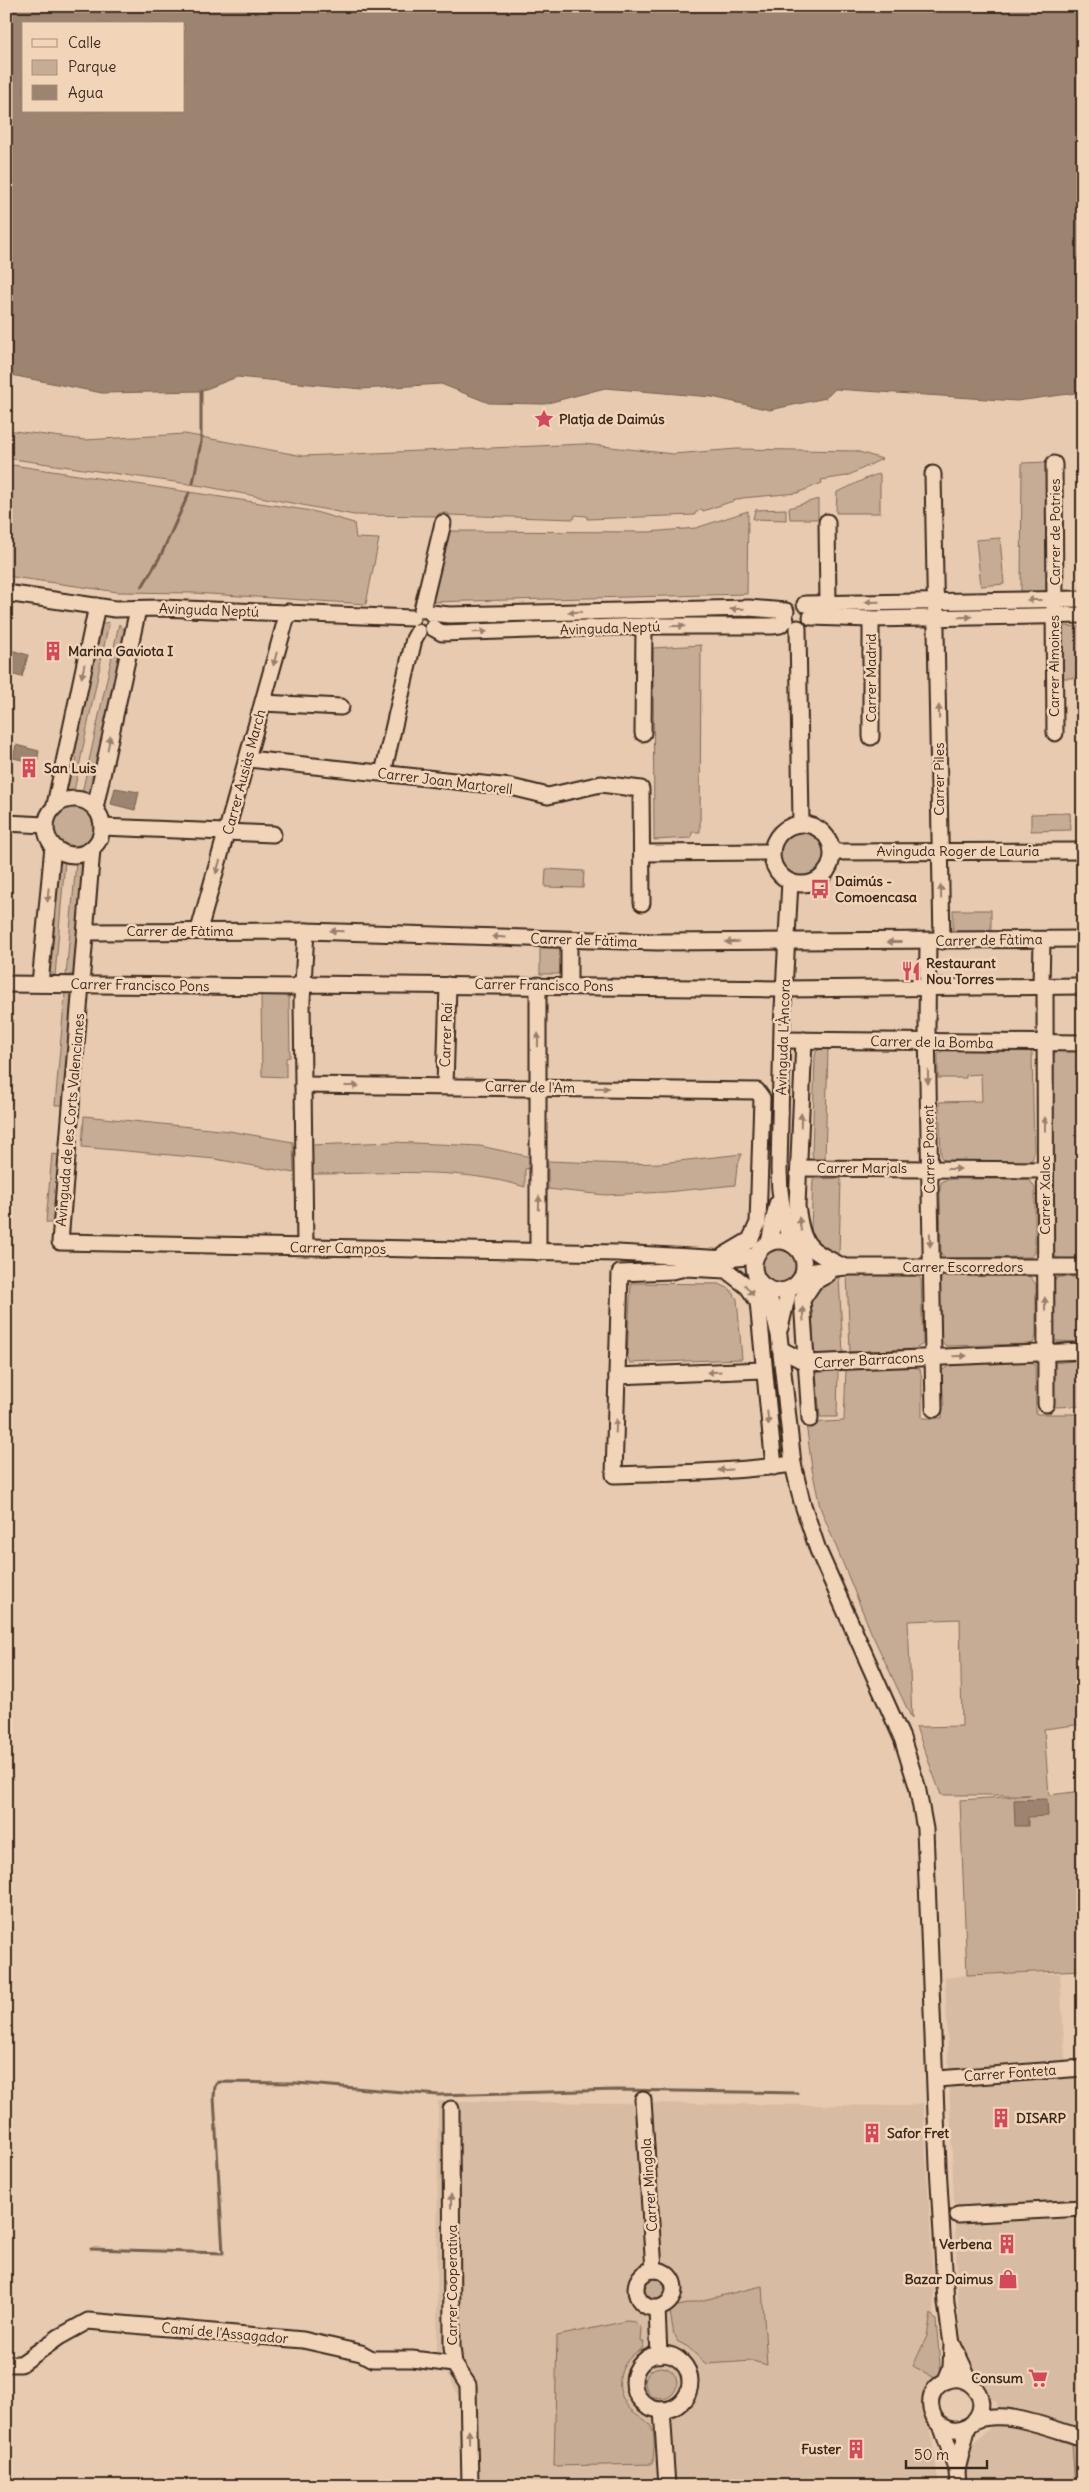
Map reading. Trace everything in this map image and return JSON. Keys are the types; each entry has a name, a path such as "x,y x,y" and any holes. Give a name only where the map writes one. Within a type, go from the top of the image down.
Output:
{"street":[{"name":"Carrer de Potries","path":"1054,464 1055,600"},
{"name":"Carrer Piles","path":"933,474 937,600 940,851 935,941"},
{"path":"827,522 828,604"},
{"path":"383,773 414,639 423,620 443,523"},
{"name":"Avinguda Neptú","path":"6,593 96,606 138,609 288,612 423,620 449,615 749,608 790,620"},
{"path":"808,610 828,604 937,600 1083,599"},
{"name":"Carrer Almoines","path":"1054,733 1055,600"},
{"path":"802,823 790,620 794,602 808,610 871,619 1083,615"},
{"path":"55,805 62,801 77,798 95,808 102,820 102,827 101,835 92,849 85,853 68,855 53,846 48,840 45,825 55,805 96,606"},
{"path":"95,808 138,609"},
{"path":"790,620 806,625 808,610"},
{"name":"Carrer Ausiàs March","path":"199,930 228,833 288,612"},
{"name":"Carrer Madrid","path":"871,619 872,737"},
{"name":"Avinguda Neptú","path":"423,620 442,633 644,626 772,626 780,625 790,620"},
{"path":"643,733 644,626"},
{"path":"263,703 341,707"},
{"name":"Carrer Joan Martorell","path":"248,759 511,787 548,796 576,788 601,784 641,789 642,853"},
{"path":"6,823 45,825"},
{"path":"802,823 819,828 826,835 833,852 829,867 820,879 810,884 800,884 790,882 776,870 772,852 778,836 793,825 802,823"},
{"path":"102,827 273,834"},
{"path":"40,984 53,846"},
{"name":"Avinguda de les Corts Valencianes","path":"60,1242 92,849"},
{"name":"Avinguda Roger de Lauria","path":"833,852 1083,851"},
{"path":"642,903 642,853 772,852"},
{"name":"Avinguda L'Àncora","path":"769,1243 779,1192 782,1040 790,882"},
{"path":"304,1247 302,984 306,930"},
{"name":"Carrer de Fàtima","path":"86,932 306,930 658,942 1083,939"},
{"path":"569,940 569,986"},
{"name":"Carrer Xaloc","path":"1042,940 1045,1044 1044,1267 1046,1404"},
{"name":"Carrer Ponent","path":"932,1357 928,1042 926,1028 935,941"},
{"name":"Carrer Francisco Pons","path":"6,984 292,986 302,984 448,984 784,988 1083,986"},
{"name":"Carrer Raí","path":"445,1086 448,984"},
{"path":"538,985 538,1252"},
{"name":"Carrer de la Bomba","path":"782,1040 1083,1043"},
{"name":"Carrer Escorredors","path":"804,1040 797,1206 805,1242 818,1253 844,1267"},
{"name":"Carrer de l'Am","path":"303,1085 758,1091 762,1098 758,1222 750,1240 723,1264"},
{"name":"Carrer Marjals","path":"800,1168 1045,1170"},
{"name":"Avinguda L'Àncora","path":"779,1192 784,1224 791,1244"},
{"path":"779,1342 794,1285 804,1268 802,1255 791,1244 784,1241 769,1243 756,1256 723,1264 672,1271 620,1273 614,1475 774,1467 793,1464"},
{"name":"Carrer Campos","path":"60,1242 617,1253 723,1264"},
{"path":"617,1253 629,1260 686,1268"},
{"name":"Carrer Escorredors","path":"802,1255 809,1259 844,1267"},
{"path":"756,1256 754,1272 759,1281 767,1288 782,1291 794,1285"},
{"path":"723,1264 754,1272"},
{"path":"723,1264 748,1287 758,1302 763,1370 774,1467"},
{"path":"810,1419 802,1300 814,1282 844,1267"},
{"name":"Carrer Escorredors","path":"794,1285 814,1271 844,1267 1083,1267"},
{"path":"767,1288 779,1342 793,1464 802,1502 818,1550 902,1738 918,1786 926,1845 946,2303 952,2344 951,2368 946,2380 934,2390 931,2402 933,2415 941,2425 957,2478"},
{"name":"Carrer Barracons","path":"779,1342 806,1363 1083,1351"},
{"name":"Carrer Barracons","path":"932,1357 934,1408"},
{"path":"617,1376 763,1370"},
{"name":"Carrer Fonteta","path":"936,2079 1083,2068"},
{"name":"Carrer Mingola","path":"643,2100 654,2270"},
{"name":"Carrer Cooperativa","path":"451,2109 452,2346 454,2364 468,2385 470,2486"},
{"path":"958,2215 1083,2208"},
{"path":"654,2270 660,2270 670,2276 675,2288 670,2302 657,2309 641,2302 636,2289 643,2274 654,2270"},
{"path":"657,2309 659,2354"},
{"name":"Camí de l'Assagador","path":"6,2364 21,2364 59,2337 88,2322 303,2340 361,2353 372,2359 412,2359 454,2364"},
{"path":"952,2344 976,2389 980,2412 971,2424 957,2478"},
{"path":"659,2354 667,2355 682,2363 689,2380 686,2397 679,2404 662,2410 653,2409 638,2397 634,2379 642,2363 659,2354"},
{"path":"946,2380 959,2379 976,2389 1012,2418"},
{"path":"662,2410 667,2486"},
{"path":"941,2425 955,2429 994,2417 1012,2418 1083,2438"}],"shaded area":[{"path":"1060,1973 1065,2059 1083,2058 1083,2426 1080,2426 1072,2443 1075,2486 965,2486 964,2455 994,2423 997,2402 989,2397 980,2382 968,2369 960,2349 945,1978 967,1975"},
{"path":"438,2101 909,2106 923,2103 934,2294 931,2433 939,2486 466,2486 462,2402 437,2354"}],"green space":[{"path":"6,430 85,440 185,434 303,456 584,444 673,454 737,449 856,451 882,459 847,476 821,480 822,483 797,493 742,498 703,511 702,509 695,513 695,515 587,519 587,516 575,515 574,519 449,515 448,513 439,513 438,516 354,515 203,486 6,458"},
{"path":"1047,462 1046,593 1021,592 1022,463"},
{"path":"6,464 312,511 354,523 356,538 379,539 366,604 193,593 118,592 6,576"},
{"path":"880,474 880,513 836,513 837,492"},
{"path":"818,499 818,519 790,519 789,508"},
{"path":"786,509 786,520 753,519 755,510"},
{"path":"748,511 747,594 430,602 447,531 649,532 696,528"},
{"path":"1000,538 1004,584 981,586 976,540"},
{"path":"109,622 74,791 69,791 66,789 70,772 74,771 77,758 73,755 102,624"},
{"path":"119,624 125,631 90,792 82,793"},
{"path":"1062,626 1083,627 1083,678 1062,678"},
{"path":"701,645 700,832 692,832 691,838 654,840 653,648"},
{"path":"74,807 88,813 94,827 88,841 74,847 60,841 54,827 60,813"},
{"path":"1070,813 1071,830 1031,831 1031,814"},
{"path":"796,824 808,824 819,829 827,837 832,848 830,866 819,879 808,884 796,884 785,879 777,871 772,860 772,848 777,837 785,829"},
{"path":"59,860 65,860 55,976 49,970"},
{"path":"76,862 82,866 74,974 66,976"},
{"path":"546,869 584,871 583,888 545,887"},
{"path":"953,910 991,910 991,935 953,935"},
{"path":"540,948 561,948 560,974 540,974"},
{"path":"65,993 69,993 71,996 64,1105 55,1105"},
{"path":"261,994 289,996 290,1057 286,1058 286,1077 262,1076"},
{"path":"828,1049 825,1160 816,1160 813,1158 812,1153 815,1057 816,1051"},
{"path":"944,1050 1028,1050 1032,1053 1034,1154 1032,1160 1026,1162 945,1161 941,1157 939,1102 982,1101 981,1074 966,1075 966,1078 938,1078 938,1054"},
{"path":"1083,1051 1083,1259 1059,1259 1054,1255 1053,1249 1052,1057 1055,1052"},
{"path":"84,1116 229,1131 293,1142 294,1173 215,1159 82,1147"},
{"path":"393,1142 480,1146 531,1157 530,1168 525,1169 525,1187 499,1180 446,1174 312,1174 311,1145"},
{"path":"52,1154 59,1155 53,1224 46,1222"},
{"path":"742,1154 737,1167 735,1185 666,1192 605,1195 548,1189 548,1161 624,1164 661,1163"},
{"path":"841,1178 839,1255 818,1243 811,1229 813,1179"},
{"path":"952,1179 1029,1179 1035,1188 1035,1253 1032,1257 946,1258 941,1254 940,1187 942,1181"},
{"path":"779,1240 788,1242 799,1251 804,1265 802,1274 793,1285 779,1290 770,1288 759,1279 754,1265 756,1256 765,1245"},
{"path":"847,1274 917,1276 921,1279 923,1344 915,1349 850,1352"},
{"path":"1029,1276 1036,1284 1036,1336 1034,1342 1030,1344 946,1346 941,1341 940,1281 942,1277"},
{"path":"839,1277 843,1353 818,1354 814,1352 811,1298 818,1287"},
{"path":"1083,1277 1083,1342 1055,1341 1053,1336 1054,1284 1056,1278"},
{"path":"631,1283 719,1284 730,1289 737,1299 742,1359 630,1363 627,1355"},
{"path":"1083,1360 1083,1406 1054,1407 1055,1363"},
{"path":"1030,1362 1035,1364 1036,1414 1083,1414 1083,1724 1044,1729 1049,1795 1083,1791 1083,1970 967,1975 960,1800 1031,1795 941,1795 916,1727 962,1726 960,1619 908,1621 912,1719 871,1632 820,1507 812,1469 806,1423 844,1421 846,1369 911,1366 920,1369 922,1379 922,1418 942,1418 942,1370 952,1365"},
{"path":"838,1370 837,1417 820,1417 816,1373"},
{"path":"655,2278 663,2282 667,2290 663,2298 655,2302 647,2298 643,2290 647,2282"},
{"path":"762,2286 767,2365 753,2361 706,2364 688,2347 677,2341 674,2335 670,2312 674,2307"},
{"path":"931,2314 936,2320 941,2375 933,2377 913,2366 927,2336"},
{"path":"627,2321 635,2322 641,2328 640,2342 644,2342 642,2349 634,2354 623,2367 620,2375 621,2392 629,2408 645,2420 652,2429 654,2442 653,2464 554,2466 557,2336"},
{"path":"661,2367 667,2368 672,2372 676,2377 676,2389 672,2394 667,2398 661,2399 655,2398 650,2394 646,2389 645,2383 646,2377 650,2372 655,2368"},
{"path":"1072,2443 1083,2447 1083,2486 1075,2486"}],"water":[{"path":"6,6 1083,6 1083,392 1017,401 835,389 826,398 770,410 712,397 605,388 544,404 489,403 441,384 362,389 237,377 201,391 102,393 6,374"},
{"path":"11,650 28,655 22,677 6,673"},
{"path":"16,745 39,751 37,763 13,758"},
{"path":"115,788 139,792 135,810 111,804"},
{"path":"1047,1799 1048,1816 1028,1817 1028,1826 1015,1826 1014,1800"}],"waterway":[{"path":"193,483 201,442 201,391"},
{"path":"142,587 161,555 189,493"},
{"path":"91,2249 223,2253 214,2097 215,2086 218,2082 296,2083 438,2095 617,2090 797,2093"}],"place":[{"name":"Platja de Daimús","path":"544,419"},
{"name":"Marina Gaviota I","path":"53,651"},
{"name":"San Luis","path":"29,768"},
{"name":"Daimús - Comoencasa","path":"820,889"},
{"name":"Restaurant Nou Torres","path":"911,971"},
{"name":"DISARP","path":"1001,2118"},
{"name":"Safor Fret","path":"872,2133"},
{"name":"Verbena","path":"1007,2244"},
{"name":"Bazar Daimus","path":"1008,2279"},
{"name":"Consum","path":"1038,2378"},
{"name":"Fuster","path":"856,2449"}]}
